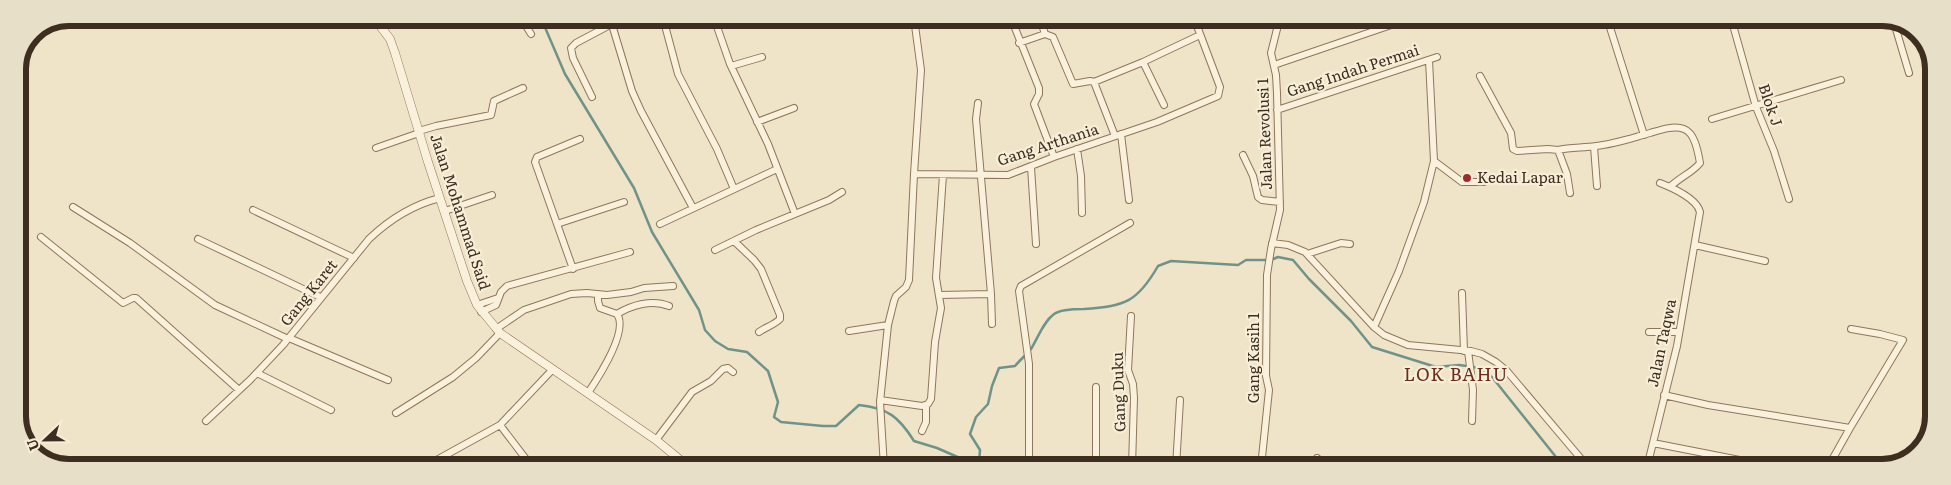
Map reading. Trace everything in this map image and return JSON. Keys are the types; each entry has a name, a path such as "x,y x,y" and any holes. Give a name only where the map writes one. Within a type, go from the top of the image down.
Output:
{"street":[{"name":"Jalan Mohammad Said","path":"380,26 390,39 395,53 467,280 479,308 498,331 656,440 679,459"},
{"path":"526,26 531,34"},
{"path":"592,97 573,58 571,48 603,26"},
{"path":"612,26 640,111 693,208"},
{"path":"665,26 678,74 717,149 734,189"},
{"path":"717,26 731,66 777,168 795,214"},
{"path":"884,459 880,401 888,325 896,296 906,287 909,280 921,70 915,26"},
{"path":"1013,26 1039,91 1034,104 1054,157"},
{"path":"1042,26 1045,34"},
{"name":"Gang Arthania","path":"914,174 1008,176 1054,157 1157,122 1218,96 1220,87 1197,26"},
{"name":"Jalan Revolusi 1","path":"1271,246 1279,219 1280,202 1277,84 1271,52 1277,26"},
{"path":"1274,65 1388,26"},
{"path":"1610,26 1644,135"},
{"name":"Blok J","path":"1733,26 1756,106 1790,199"},
{"path":"1896,29 1910,73"},
{"path":"1019,43 1045,34 1053,37 1073,84 1094,82 1143,62 1200,35"},
{"path":"731,66 762,57"},
{"name":"Gang Indah Permai","path":"1277,110 1438,57"},
{"path":"1374,327 1399,271 1424,202 1434,161 1428,60"},
{"path":"1143,62 1164,105"},
{"path":"1480,76 1510,133 1513,149 1548,148 1558,150 1571,147 1594,147 1671,128 1682,128 1688,131 1693,138 1700,163 1694,170 1677,180 1670,187 1660,183"},
{"path":"1712,119 1841,80"},
{"path":"1094,82 1118,135 1129,200"},
{"path":"376,148 436,126 491,115 494,101 523,88"},
{"path":"978,103 976,119 992,324"},
{"path":"757,122 794,108"},
{"path":"572,269 535,159 580,139"},
{"path":"1594,147 1597,186"},
{"path":"1077,149 1081,176 1082,213"},
{"path":"1558,150 1567,174 1570,193"},
{"path":"1243,155 1253,176 1258,197 1262,200 1280,202"},
{"path":"1434,161 1462,182 1484,182"},
{"path":"1031,166 1036,244"},
{"path":"660,224 777,168"},
{"path":"880,401 922,406 930,402 935,342 940,315 936,278 943,175"},
{"name":"Jalan Taqwa","path":"1649,459 1679,332 1700,212 1699,206 1693,200 1670,187"},
{"path":"715,250 842,192"},
{"path":"445,211 492,195"},
{"name":"Gang Karet","path":"206,421 257,373 369,239 388,222 411,208 440,198"},
{"path":"557,224 624,202"},
{"path":"73,207 130,243 215,305 388,380"},
{"path":"253,210 354,258"},
{"path":"1029,459 1028,357 1019,291 1021,286 1130,223"},
{"path":"41,237 123,303 136,298 239,390"},
{"path":"198,238 320,297"},
{"path":"734,241 761,269 780,315 780,319 777,322 768,325 759,332"},
{"path":"1307,254 1341,243 1350,244"},
{"path":"1271,246 1288,245 1307,254 1374,327 1384,335 1408,345 1482,354 1506,370 1581,459"},
{"path":"1695,245 1765,261"},
{"name":"Gang Kasih 1","path":"1262,459 1269,390 1266,376 1267,275 1271,246"},
{"path":"479,308 498,298 502,290 507,286 630,252"},
{"path":"396,413 453,377 476,358 498,331 524,310 571,294 618,294 656,286 673,286"},
{"path":"1462,293 1466,351 1472,390 1472,421"},
{"path":"939,295 991,294"},
{"path":"598,295 600,308 617,314 638,305 657,303 669,306"},
{"path":"588,393 606,365 616,342 620,322 617,314"},
{"name":"Gang Duku","path":"1131,316 1128,370 1133,384 1134,398 1132,459"},
{"path":"849,331 888,325"},
{"path":"1833,459 1903,340 1851,329"},
{"path":"1649,332 1679,332"},
{"path":"656,440 692,392 711,381 723,369 728,368 734,372"},
{"path":"438,459 500,425 553,369"},
{"path":"257,373 331,410"},
{"path":"1096,387 1096,459"},
{"path":"1664,395 1708,405 1850,428"},
{"path":"1176,459 1180,400"},
{"path":"922,431 926,422 926,405"},
{"path":"500,425 526,459"},
{"path":"1653,443 1734,459"}],"waterway":[{"path":"544,26 565,74 634,188 652,232 699,310 705,330 715,341 728,349 747,352 768,371 778,402 774,417 781,422 836,426 859,405 869,406 892,415 914,441 962,459"},
{"path":"979,459 980,450 970,434 976,417 988,404 999,368 1015,366 1031,349 1044,326 1054,314 1061,311 1110,306 1129,300 1144,287 1158,266 1171,261 1238,265 1246,260 1271,260 1278,257 1293,260 1351,321 1372,347 1436,367 1459,365 1474,367 1492,377 1558,459"}],"place":[{"name":"Kedai Lapar","path":"1467,178"}],"district":[{"name":"LOK BAHU","path":"1456,375"}]}
